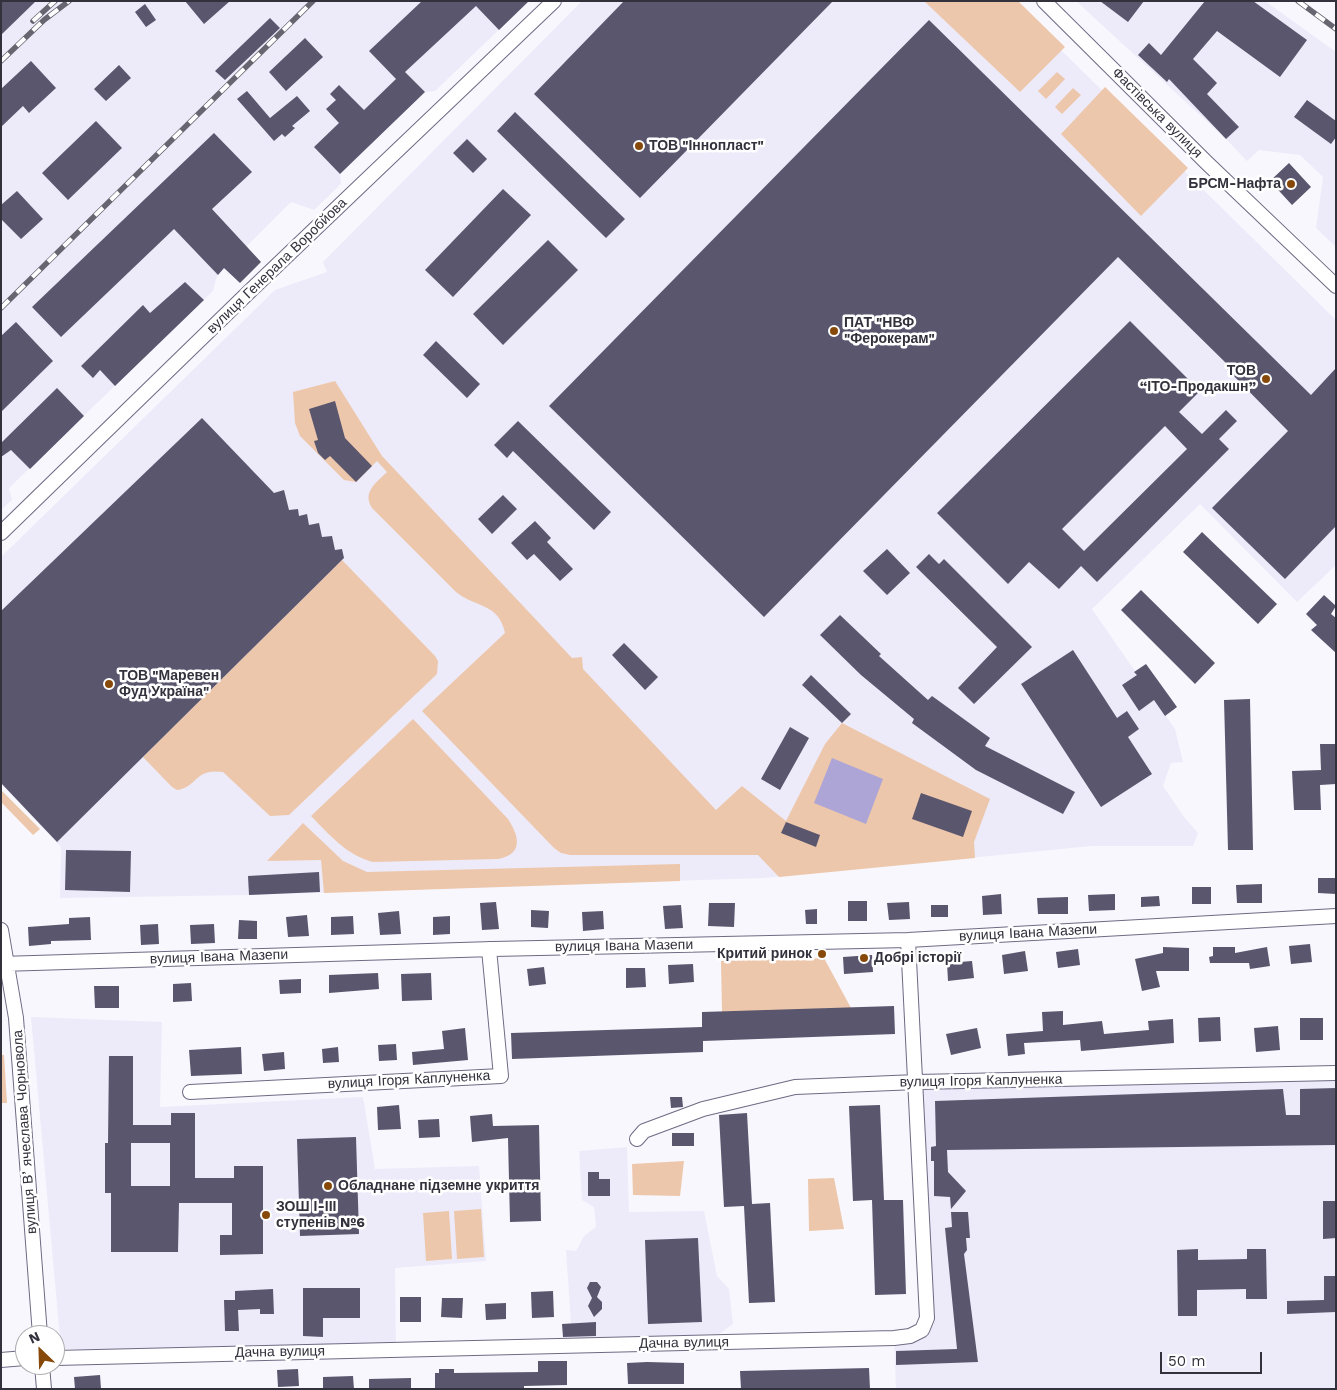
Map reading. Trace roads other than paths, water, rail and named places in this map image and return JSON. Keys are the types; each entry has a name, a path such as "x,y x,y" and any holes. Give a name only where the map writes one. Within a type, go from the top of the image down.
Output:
{"street":[{"name":"вулиця Генерала Воробйова","path":"1,533 250,291 554,1"},
{"name":"Фастівська вулиця","path":"1044,1 1200,156 1336,286"},
{"name":"вулиця Івана Мазепи","path":"5,964 489,949 908,940 1336,916"},
{"name":"вулиця Вʼячеслава Чорновола","path":"1,930 5,964 16,1018 39,1325"},
{"name":"Дачна вулиця","path":"65,1358 910,1336 922,1330 926,1318 917,1082 908,940"},
{"name":"вулиця Ігоря Каплуненка","path":"190,1092 501,1076 489,949"},
{"name":"вулиця Ігоря Каплуненка","path":"637,1139 644,1131 703,1109 795,1087 917,1082 1336,1073"},
{"path":"1,1360 15,1359"},
{"path":"43,1375 44,1389"}],"railway":[{"path":"33,21 55,1"},
{"path":"1,61 44,20 69,1"},
{"path":"1,308 313,1"},
{"path":"1298,1 1336,29"}],"place":[{"name":"ТОВ \"Іннопласт\"","path":"639,146"},
{"name":"БРСМ-Нафта","path":"1291,184"},
{"name":"ПАТ \"НВФ \"Ферокерам\"","path":"834,331"},
{"name":"ТОВ “ІТО-Продакшн”","path":"1266,379"},
{"name":"ТОВ \"Маревен Фуд Україна\"","path":"109,684"},
{"name":"Критий ринок","path":"822,954"},
{"name":"Добрі історії","path":"864,958"},
{"name":"Обладнане підземне укриття","path":"328,1186"},
{"name":"ЗОШ І-ІІІ ступенів №6","path":"266,1215"}]}
